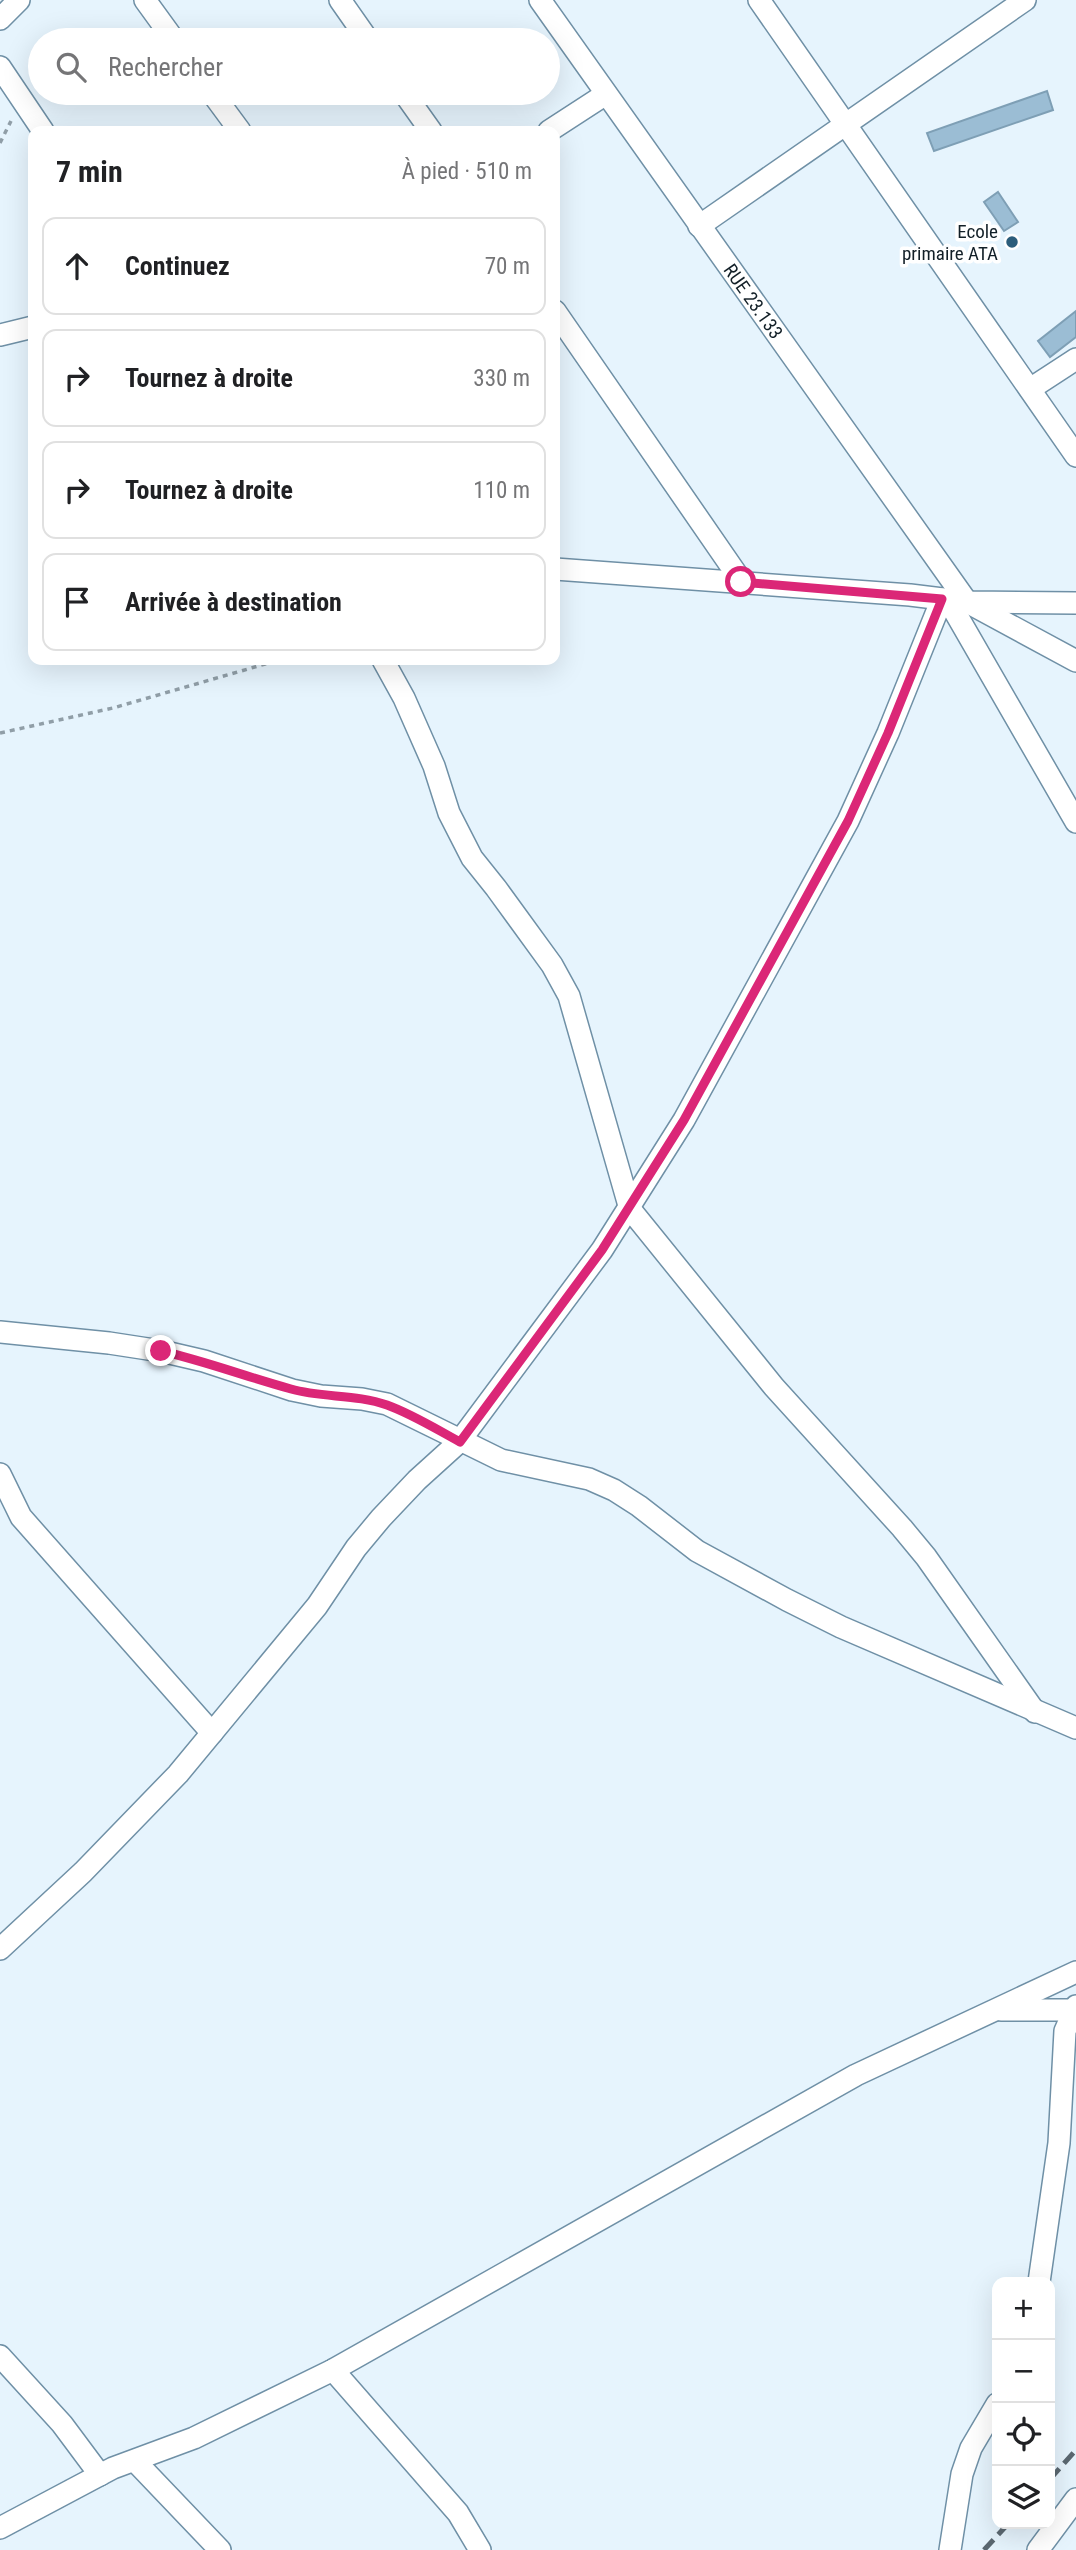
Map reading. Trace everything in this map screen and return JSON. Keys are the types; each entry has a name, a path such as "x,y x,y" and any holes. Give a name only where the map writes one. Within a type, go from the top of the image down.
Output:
{"street":[{"path":"0,19 19,0"},
{"path":"145,0 165,28"},
{"path":"340,0 360,28"},
{"name":"RUE 23.133","path":"540,0 560,28"},
{"path":"758,0 1076,456"},
{"path":"699,226 1025,0"},
{"name":"RUE 23.133","path":"560,28 699,226 952,600 1076,822"},
{"path":"0,66 40,126"},
{"path":"558,126 606,94"},
{"path":"221,105 236,126"},
{"path":"413,105 427,126"},
{"path":"560,318 741,582"},
{"path":"0,335 28,328"},
{"path":"1030,389 1076,359"},
{"path":"560,569 952,600 1076,603"},
{"path":"952,600 1076,661"},
{"path":"0,1949 83,1872 178,1774 317,1606 356,1548 381,1518 417,1480 460,1442 630,1209 724,1048 848,821 952,600"},
{"path":"386,665 414,721 434,766 449,813 472,858 552,965 569,996 630,1209 775,1387 918,1548 1035,1712"},
{"path":"0,1332 161,1351 204,1361 292,1390 387,1404 501,1460 589,1479 614,1490 697,1551 737,1574 841,1627 1076,1728"},
{"path":"0,1474 21,1517 212,1734"},
{"path":"0,2528 100,2474 251,2411 333,2370 856,2076 1076,1972"},
{"path":"996,2010 1075,2009 1065,2031 1059,2143 1040,2277"},
{"path":"0,2356 62,2424 100,2474"},
{"path":"333,2370 458,2513 480,2550"},
{"path":"950,2550 962,2474 971,2448 992,2412"},
{"path":"135,2461 220,2550"},
{"path":"1038,2550 1076,2499"}],"path":[{"path":"0,733 113,708 262,665"}],"building":[{"path":"1047,91 1053,110 934,151 927,133"},
{"path":"998,192 1018,222 1004,231 984,202"},
{"path":"1076,311 1076,337 1050,357 1038,341"}],"railway":[{"path":"1055,2473 1076,2450"},
{"path":"984,2550 1003,2529"}],"place":[{"name":"Ecole primaire ATA","path":"1012,242"}],"route":[{"path":"161,1351 204,1361 292,1390 387,1404 460,1442 602,1250 684,1120 848,821 888,733 942,599 741,582"}]}
